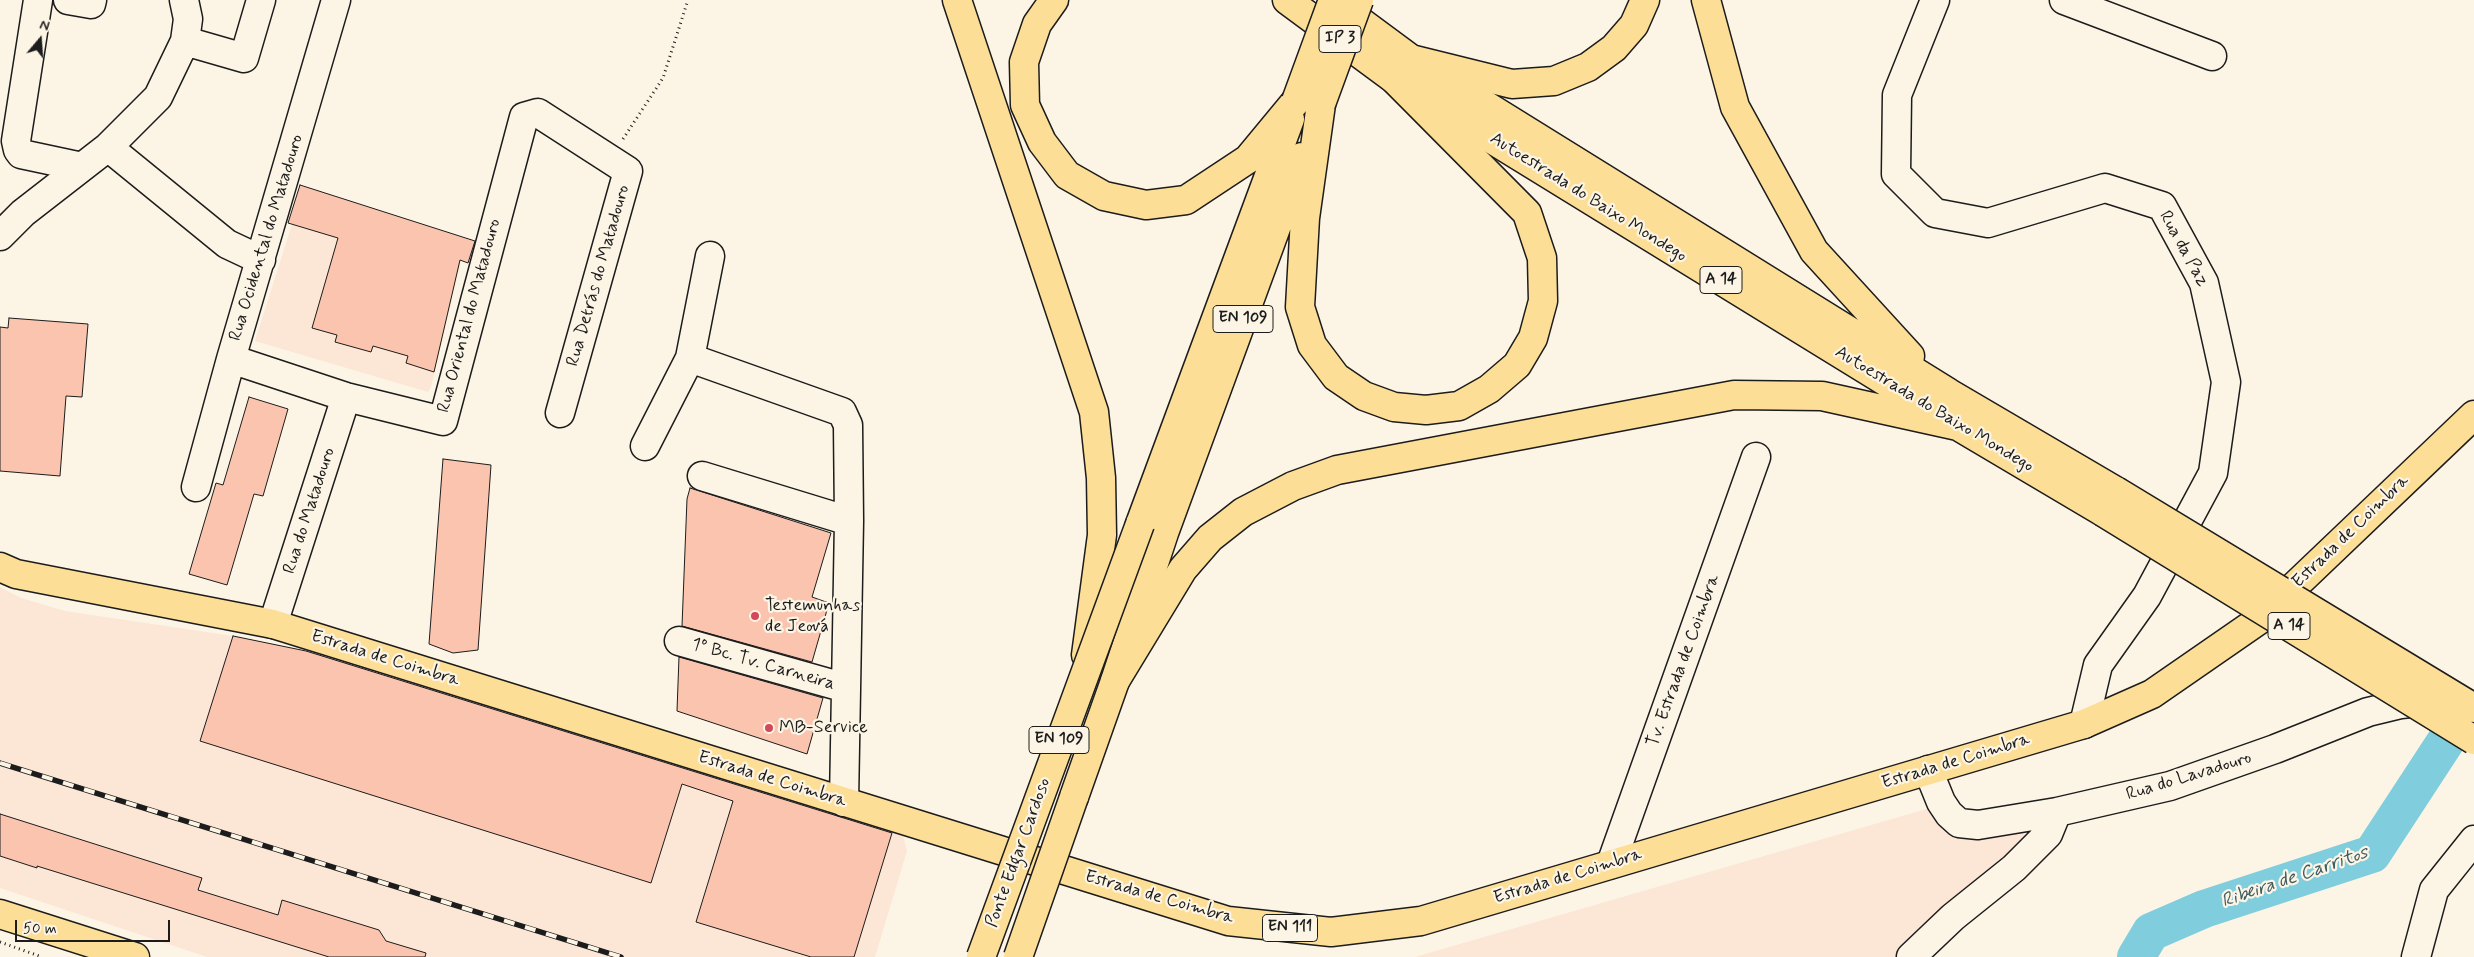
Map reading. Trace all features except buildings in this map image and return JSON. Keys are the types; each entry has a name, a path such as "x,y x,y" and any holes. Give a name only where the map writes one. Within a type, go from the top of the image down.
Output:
{"main road":[{"path":"957,0 1094,412 1101,478 1102,535 1083,675"},
{"path":"1054,0 1037,24 1024,62 1025,105 1042,142 1066,175 1104,196 1146,205 1186,200 1248,159 1309,103"},
{"name":"IP 3","path":"1287,0 1403,69"},
{"name":"EN 109","path":"1309,103 1332,0"},
{"name":"IP 3","path":"1332,0 1403,69"},
{"name":"EN 109","path":"1152,528 1309,103 1359,0"},
{"path":"1403,69 1512,84 1554,82 1588,67 1614,48 1634,25 1645,0"},
{"path":"1706,0 1735,107 1814,250 1899,346 1949,393"},
{"path":"1309,103 1300,307 1312,345 1336,377 1364,396 1394,407 1426,410 1459,406 1489,389 1517,365 1533,338 1543,301 1542,258 1527,213 1403,69"},
{"name":"Autoestrada do Baixo Mondego","path":"1403,69 1949,393 2110,502 2474,740"},
{"name":"Autoestrada do Baixo Mondego","path":"1403,69 1958,426 2110,502 2474,708"},
{"path":"1115,681 1183,569 1210,538 1243,512 1293,486 1337,470 1734,395 1822,396 1958,426"},
{"name":"Estrada de Coimbra","path":"4,564 273,624 1228,921 1331,932 1421,921 2084,724 2152,694 2259,620 2474,415"},
{"name":"Ponte Edgar Cardoso","path":"981,957 1083,675 1152,528"},
{"name":"Ponte Edgar Cardoso","path":"1018,957 1115,681 1152,528"},
{"path":"0,914 135,957"},
{"path":"0,928 81,957"}],"street":[{"path":"38,0 16,141 18,150 21,154 82,167"},
{"path":"68,0 91,4 92,0"},
{"path":"0,236 23,213 108,146 158,97 185,41 188,19 184,0"},
{"path":"185,41 244,58 261,0"},
{"name":"Rua Ocidental do Matadouro","path":"336,0 261,260 230,359 346,397"},
{"name":"Rua da Paz","path":"1935,0 1897,95 1896,174 1935,213 1988,223 2105,188 2162,206 2204,283 2226,382 2213,473 2148,596 2098,665 2084,724"},
{"path":"2064,0 2212,56"},
{"name":"Rua Detrás do Matadouro","path":"524,117 538,113 628,170 560,413"},
{"name":"Rua Oriental do Matadouro","path":"346,397 443,421 524,117"},
{"path":"108,146 227,244 261,260"},
{"path":"645,446 690,358 710,256"},
{"path":"690,358 842,412 848,424 849,522 844,802"},
{"path":"196,487 230,359"},
{"name":"Rua do Matadouro","path":"273,624 346,397"},
{"name":"Tv. Estrada de Coimbra","path":"1611,864 1756,457"},
{"path":"702,476 849,522"},
{"name":"1º Bc. Tv. Carneira","path":"679,641 846,688"},
{"name":"Rua do Lavadouro","path":"1928,770 1941,802 1959,823 1978,825 2057,812 2170,786 2381,708 2427,701 2474,703"},
{"path":"1911,957 1954,917 2014,868 2048,834 2057,812"},
{"path":"2416,957 2434,890 2474,840"}],"path":[{"path":"613,160 624,136 663,78 688,0"},
{"path":"0,942 42,957"}],"shaded area":[{"path":"300,185 468,263 461,261 431,387 428,392 255,341 292,224"},
{"path":"0,587 21,598 65,611 233,636 317,653 687,766 903,836 907,851 875,957 207,957 0,888"},
{"path":"1930,808 1964,838 2037,823 2032,840 1899,957 1415,957"}],"waterway":[{"name":"Ribeira de Carritos","path":"2136,957 2151,932 2204,909 2372,854 2461,718"}],"railway":[{"path":"0,763 621,957"}],"place":[{"name":"Testemunhas de Jeová","path":"755,616"},
{"name":"MB-Service","path":"769,728"}]}
